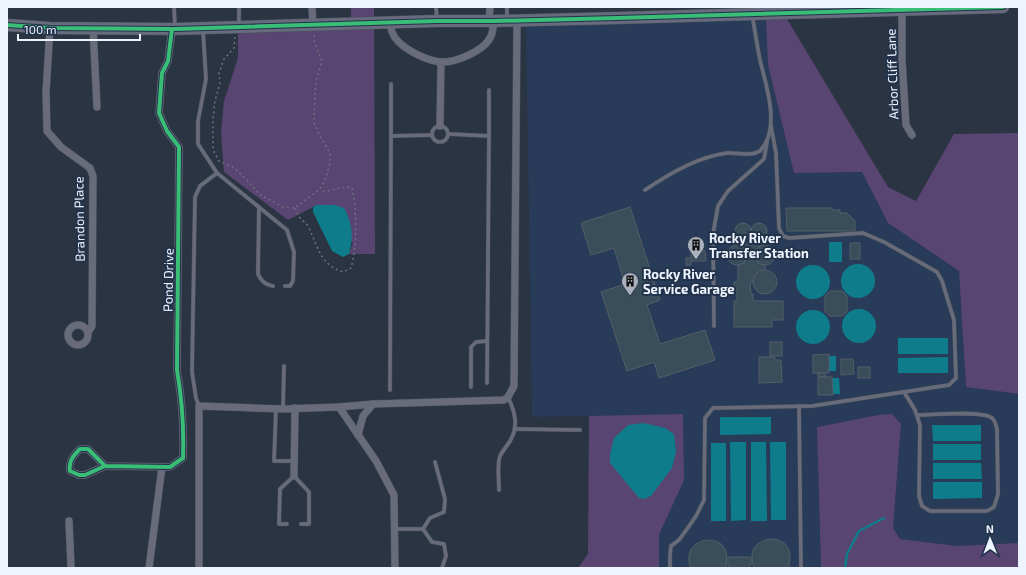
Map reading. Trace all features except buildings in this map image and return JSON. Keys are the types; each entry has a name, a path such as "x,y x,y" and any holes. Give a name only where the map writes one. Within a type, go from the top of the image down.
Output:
{"main road":[{"path":"7,24 50,28 203,28 237,32 313,30 390,23 438,21 512,21 678,14 752,14 1003,7"}],"street":[{"path":"312,7 313,30"},
{"path":"390,23 396,40 403,46 414,54 441,62 468,55 479,50 486,44 491,37 490,7"},
{"name":"Arbor Cliff Lane","path":"902,10 902,60 906,125 912,135"},
{"path":"199,568 198,406 280,409 373,404 504,400 508,397 514,386 512,21"},
{"name":"Brandon Place","path":"50,28 46,92 47,131 61,147 90,168 93,176 92,326 88,332"},
{"path":"93,28 97,107"},
{"name":"Pond Drive","path":"105,466 88,449 80,449 70,460 69,466 70,471 79,475 85,475 105,466 170,467 183,458 184,445 181,391 177,370 179,147 167,130 159,113 162,73 168,61 174,29"},
{"path":"440,126 441,62"},
{"path":"358,435 363,416 373,404"},
{"path":"339,407 376,461 394,495 395,568"},
{"path":"294,476 295,408"},
{"path":"149,568 162,467"},
{"path":"69,521 71,568"}],"lane":[{"path":"174,7 174,29"},
{"path":"237,32 239,7"},
{"path":"436,7 438,21"},
{"path":"507,7 512,21"},
{"path":"670,568 671,546 679,540 687,529 704,500 705,418 713,408 812,406 949,385 956,378 954,320 942,281 936,272 884,242 863,234 789,238 783,236 779,228 776,153 771,126 770,105 752,14"},
{"path":"203,28 206,79 198,121 198,144 216,173 287,230 294,252 293,281 290,286 285,286"},
{"path":"390,390 391,84"},
{"path":"487,383 489,90"},
{"path":"440,126 446,128 449,134 446,141 441,143 436,142 432,135 434,129 440,126"},
{"path":"714,326 714,234 718,206 728,192 764,159 771,126"},
{"path":"449,134 489,136"},
{"path":"390,136 432,135"},
{"path":"645,190 667,175 694,163 712,156 728,153 750,154 760,151 767,141"},
{"path":"198,406 192,372 195,197 200,186 216,173"},
{"path":"259,207 258,274 266,285 273,286"},
{"path":"471,387 471,347 476,342 487,341"},
{"path":"284,366 274,461 295,461"},
{"path":"904,392 917,415 920,425 919,496 922,506 930,511 987,511 994,507 998,494 997,429 994,420 991,417 980,414 917,415"},
{"path":"499,490 500,458 510,442 515,429 516,416 508,397"},
{"path":"799,406 801,568"},
{"path":"515,429 580,430"},
{"path":"423,529 430,518 444,512 445,499 435,462"},
{"path":"287,524 279,524 280,489 294,476 309,492 309,524 301,524"},
{"path":"394,529 423,529"},
{"path":"423,529 432,542 444,544 446,556 442,568"}],"path":[{"path":"237,32 234,48 224,59 219,73 220,83 215,102 213,150 219,161 233,167 259,194 283,207 295,208 319,190 325,181 330,163 330,153 314,122 315,92 322,61 314,41 313,30"},
{"path":"295,208 300,218 307,225 325,261 334,269 343,272 351,268 355,255 356,240 352,188 347,186 327,192 319,190"}],"shaded area":[{"path":"351,7 374,7 375,254 349,254 353,243 317,205 288,220 224,172 221,133 224,101 238,58 238,31 351,28"},
{"path":"766,19 768,65 794,173 862,172 888,223 959,271 966,386 1019,394 1019,543 957,546 900,539 893,528 901,424 892,414 878,415 817,427 821,568 659,568 659,535 684,480 683,415 532,417 526,23"},
{"path":"766,19 787,19 888,187 916,201 954,134 1019,133 1019,394 966,387 959,271 888,223 862,172 794,173 768,65"},
{"path":"317,205 334,205 344,208 349,219 352,236 349,254 343,257 332,251 313,212 313,207"},
{"path":"829,242 842,242 842,262 829,262"},
{"path":"855,264 861,264 865,265 872,271 875,281 874,288 868,295 861,298 855,298 851,297 844,291 841,284 841,278 842,274 848,267"},
{"path":"810,265 816,265 820,266 827,272 830,282 829,289 823,296 816,299 810,299 806,298 799,292 796,285 796,279 797,275 803,268"},
{"path":"856,309 862,309 866,310 873,316 876,326 875,333 869,340 862,343 856,343 852,342 845,336 842,329 842,323 843,319 849,312"},
{"path":"810,310 816,310 820,311 827,317 830,327 829,334 823,341 816,344 810,344 806,343 799,337 796,330 796,324 797,320 803,313"},
{"path":"898,338 948,338 948,354 898,354"},
{"path":"829,356 836,356 836,371 829,371"},
{"path":"948,357 948,373 898,373 898,358"},
{"path":"832,378 839,378 840,394 833,394"},
{"path":"683,414 684,480 659,535 659,568 578,568 588,554 589,416"},
{"path":"892,414 901,424 893,528 900,539 957,546 1019,543 1019,568 821,568 817,427 878,415"},
{"path":"720,417 771,417 771,434 720,435"},
{"path":"643,423 665,428 674,434 676,452 672,468 651,496 644,499 639,498 610,463 610,455 614,438 628,425"},
{"path":"932,425 981,425 981,441 933,441"},
{"path":"730,442 746,442 746,520 731,521"},
{"path":"751,442 766,442 767,521 751,521"},
{"path":"770,442 786,442 786,520 771,520"},
{"path":"711,443 726,443 726,521 711,521"},
{"path":"933,444 981,444 981,460 933,460"},
{"path":"933,463 981,463 982,479 933,479"},
{"path":"933,482 982,482 982,498 933,499"}],"waterway":[{"path":"845,568 847,554 859,531 884,518"}],"cycle path":[{"path":"7,25 50,28 175,29 1003,7"},
{"path":"105,466 88,449 80,449 72,458 70,471 79,475 85,475 105,466 170,467 183,458 182,414 177,370 179,147 167,131 159,113 162,73 168,61 172,29"}],"place":[{"name":"Rocky River Transfer Station","path":"696,260"},
{"name":"Rocky River Service Garage","path":"630,296"}]}
